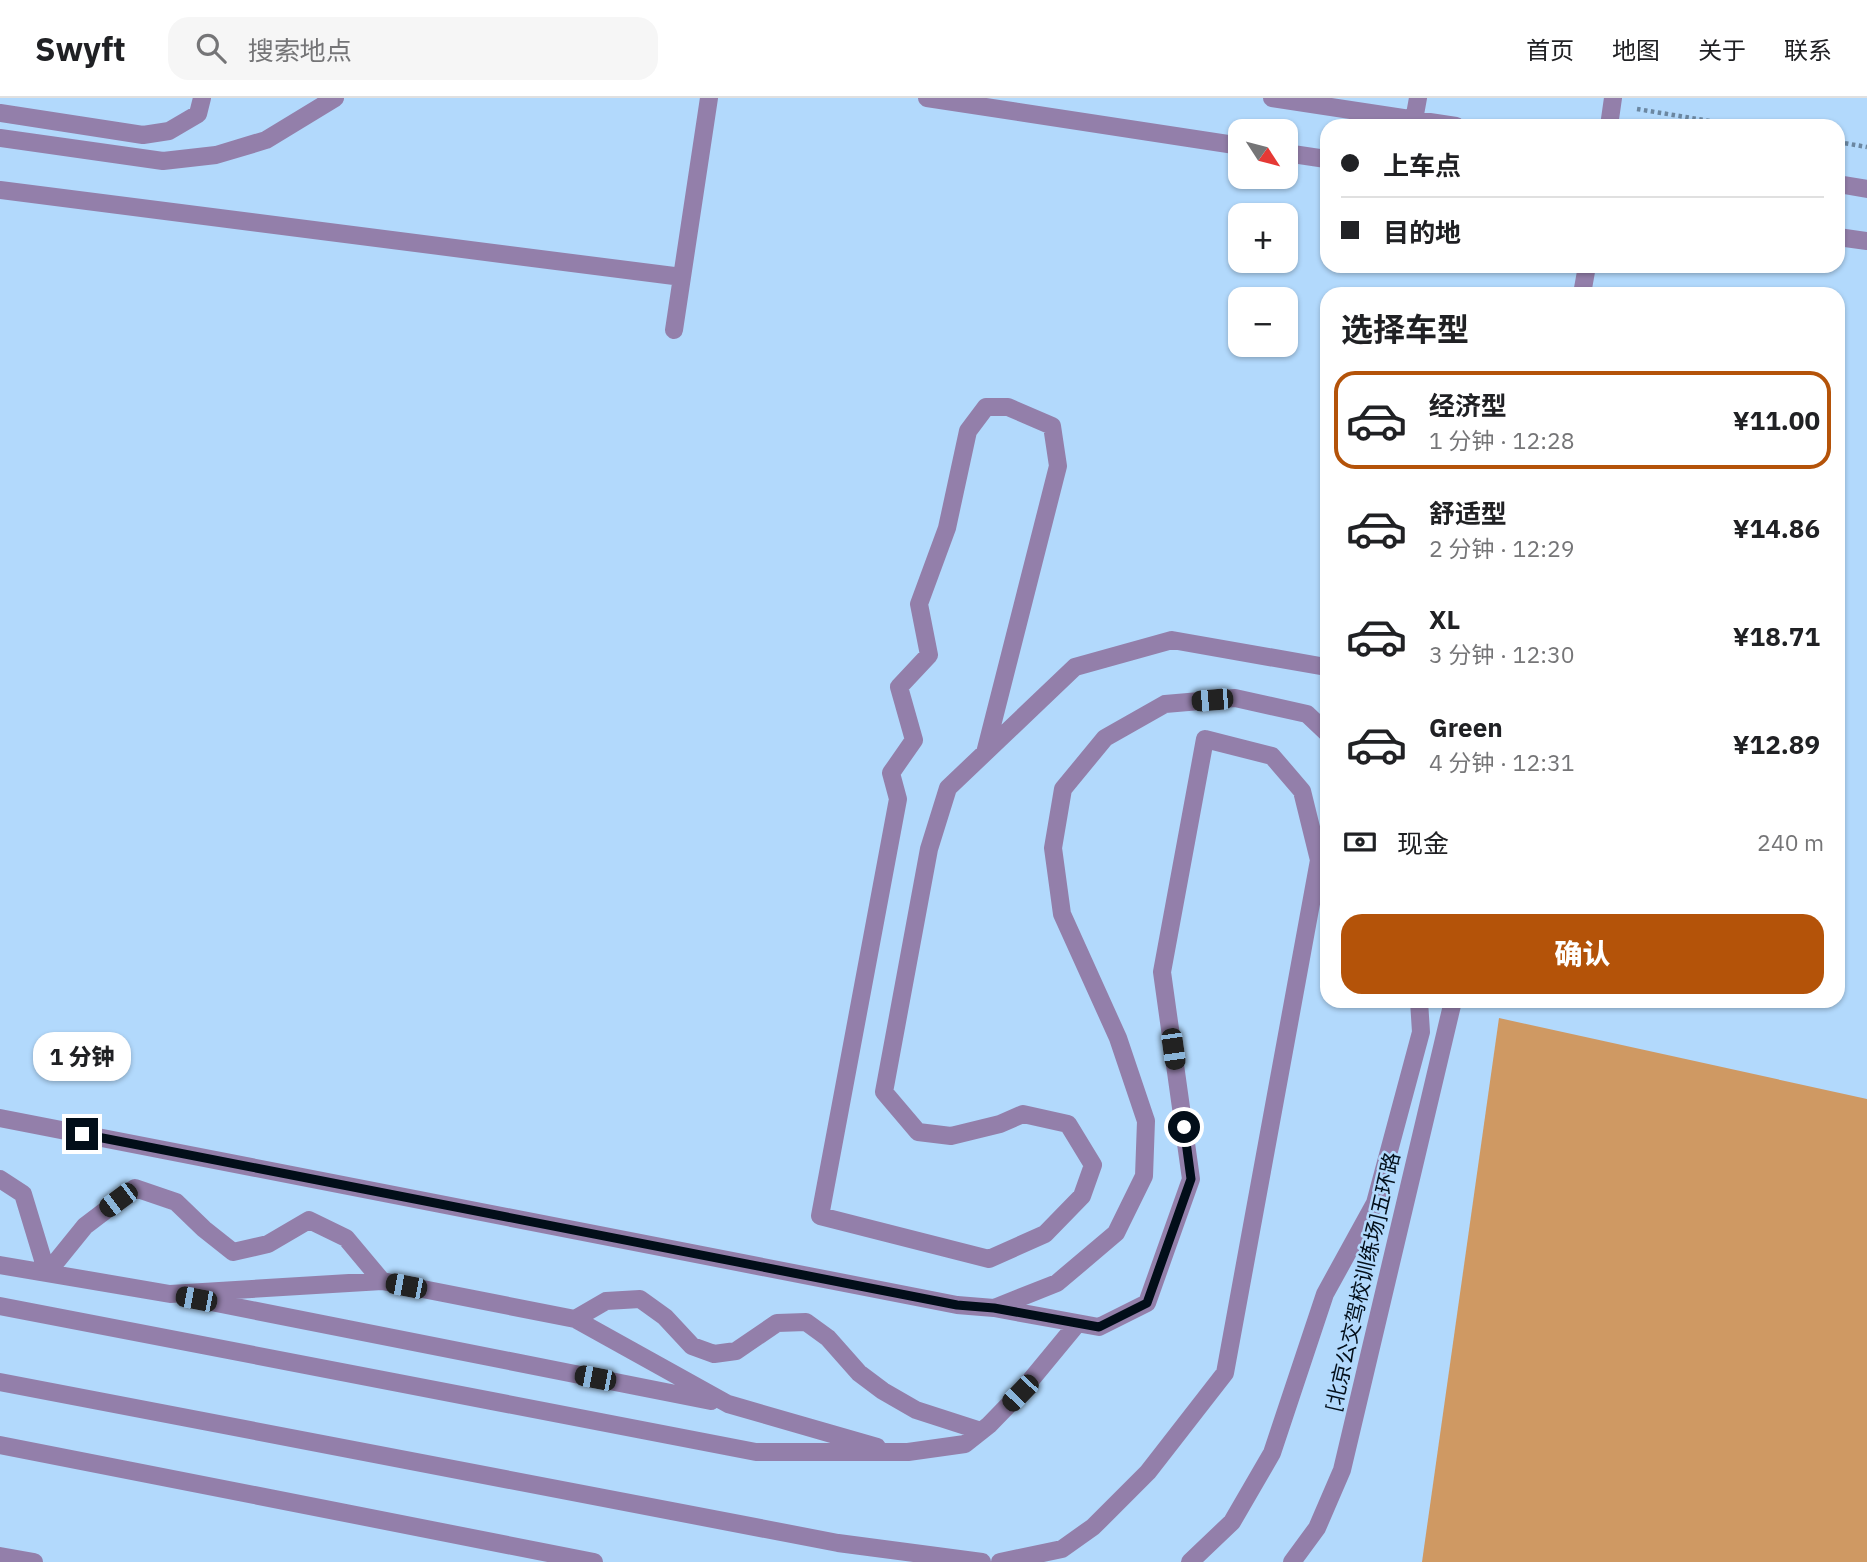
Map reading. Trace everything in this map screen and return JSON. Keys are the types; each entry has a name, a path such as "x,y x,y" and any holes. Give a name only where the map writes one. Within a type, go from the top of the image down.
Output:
{"street":[{"path":"0,113 143,135 169,131 198,114 202,98"},
{"path":"0,138 163,162 216,155 266,140 335,98"},
{"path":"674,330 709,98"},
{"path":"927,98 1228,144"},
{"path":"1272,98 1408,119"},
{"path":"1414,119 1418,98"},
{"path":"1298,155 1320,158"},
{"path":"1845,185 1867,189"},
{"path":"0,190 682,277"},
{"path":"1845,238 1867,241"},
{"path":"985,752 1058,466 1052,426 1008,407 986,407 968,431 947,528 919,604 929,655 899,687 914,740 891,773 898,799 820,1216 989,1259 1045,1234 1082,1196 1093,1165 1068,1124 1023,1114 1000,1124 951,1136 918,1132 884,1091 929,849 948,788 1075,667 1172,640 1320,666"},
{"path":"994,1308 1056,1283 1116,1233 1144,1176 1146,1121 1118,1038 1062,914 1054,848 1063,789 1105,738 1165,704 1235,698 1307,714 1320,726"},
{"path":"0,1118 957,1305 994,1308 1099,1327 1147,1303 1191,1179 1162,972 1205,739 1272,756 1302,791 1319,860 1225,1373 1148,1472 1093,1527 1062,1549 1000,1562"},
{"path":"1191,1562 1232,1522 1272,1453 1325,1294 1375,1203 1421,1032 1419,1008"},
{"name":"[北京公交驾校训练场]五环路","path":"1292,1562 1317,1528 1342,1470 1451,1008"},
{"path":"0,1179 23,1194 47,1273"},
{"path":"47,1273 85,1226 135,1188 176,1202 233,1252 268,1244 309,1220 346,1238 382,1282"},
{"path":"0,1265 170,1294 728,1404 897,1452"},
{"path":"170,1294 382,1282 575,1319 728,1404"},
{"path":"575,1319 606,1301 640,1298 665,1317 692,1346 714,1354 736,1351 777,1324 806,1322 828,1338 859,1373 883,1391 916,1410 981,1431"},
{"path":"0,1306 756,1452 897,1452 965,1444 989,1425 1020,1393 1077,1324"},
{"path":"0,1382 838,1543 982,1562"},
{"path":"0,1445 594,1562"},
{"path":"0,1556 34,1562"}],"path":[{"path":"1613,102 1703,119"},
{"path":"1845,143 1867,147"}],"shaded area":[{"path":"1499,1018 1867,1099 1867,1562 1422,1562"}],"route":[{"path":"82,1134 957,1305 994,1308 1099,1327 1147,1303 1191,1179 1184,1127"}]}
